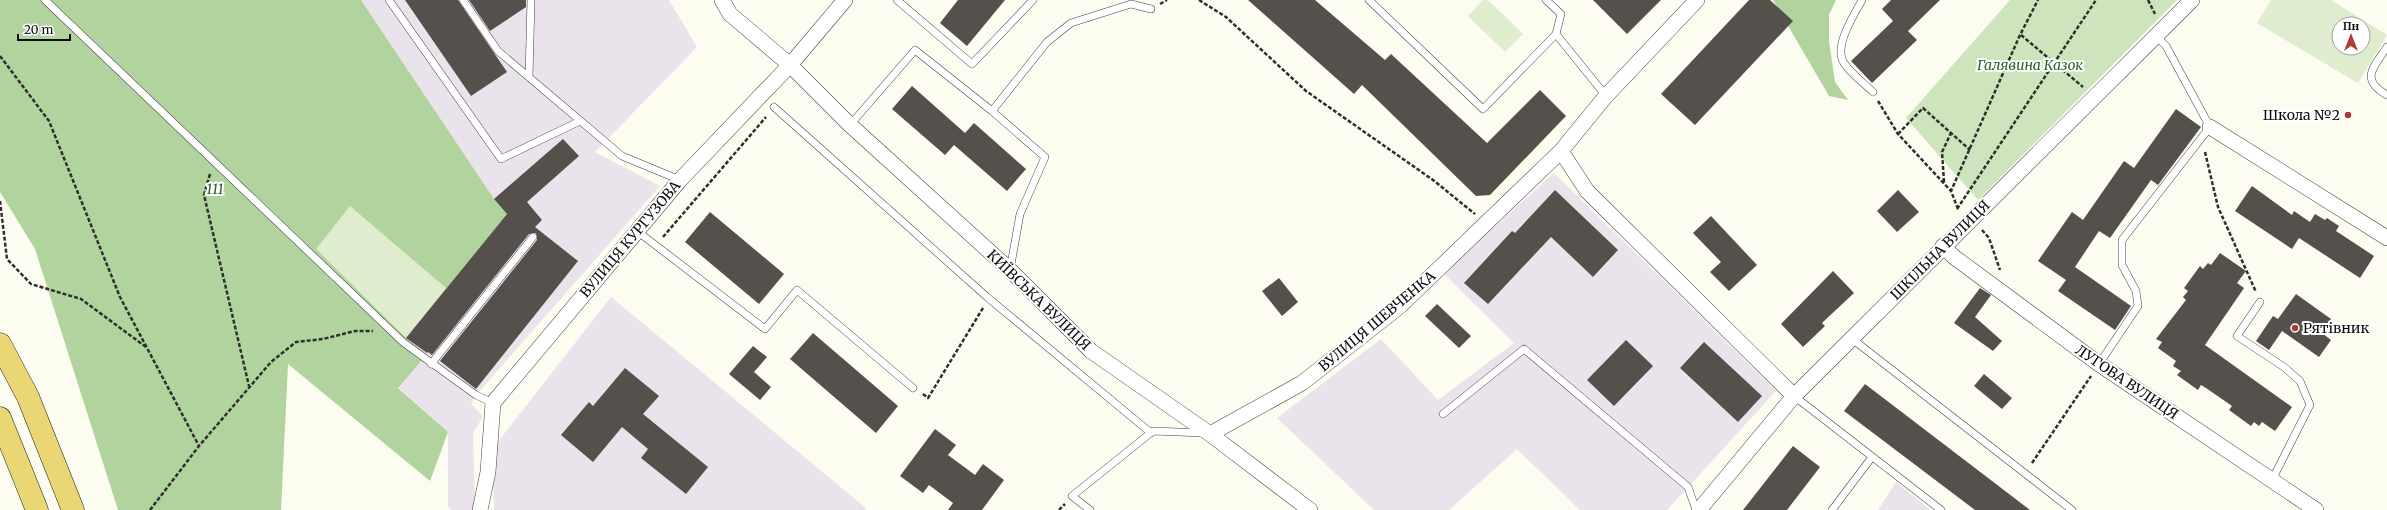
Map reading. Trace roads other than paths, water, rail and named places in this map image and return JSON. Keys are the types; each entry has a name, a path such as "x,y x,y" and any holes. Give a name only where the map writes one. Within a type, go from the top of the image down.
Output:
{"main road":[{"path":"0,344 28,397 73,510"},
{"path":"0,418 37,510"}],"street":[{"name":"КИЇВСЬКА ВУЛИЦЯ","path":"722,0 730,14 790,65 850,125 1010,270 1091,351 1210,434 1310,510"},
{"name":"ВУЛИЦЯ КУРГУЗОВА","path":"493,404 680,180 790,65 845,0"},
{"name":"ВУЛИЦЯ ШЕВЧЕНКА","path":"1210,434 1302,383 1400,306 1561,151 1606,96 1697,0"},
{"name":"ШКІЛЬНА ВУЛИЦЯ","path":"1697,510 1794,396 1943,246 1968,216 2192,0"},
{"path":"2206,133 2387,238"},
{"path":"1561,151 1587,191 1794,396"},
{"name":"ЛУГОВА ВУЛИЦЯ","path":"1943,246 1954,257 2099,364 2316,510"},
{"path":"480,510 488,472 493,404"}],"lane":[{"path":"45,0 404,343 431,364 476,395 493,404"},
{"path":"389,0 501,159 580,121"},
{"path":"463,0 498,51 622,156 680,180"},
{"path":"529,78 531,0"},
{"path":"897,0 972,64 1033,0"},
{"path":"1369,0 1483,109 1556,34 1561,14 1546,0"},
{"path":"1862,0 1846,30 1839,51 1843,63 1873,92"},
{"path":"992,111 1047,42 1071,23 1131,4 1151,10"},
{"path":"1556,34 1606,96"},
{"path":"2099,364 2138,306 2136,291 2122,265 2122,240 2206,133 2166,46 2155,35"},
{"path":"2387,47 2371,71 2370,78 2377,89 2387,95"},
{"path":"850,125 915,50 992,111 1045,156 1020,214 1010,270"},
{"path":"774,107 987,297 1151,433"},
{"path":"637,231 656,244 765,329 797,290 912,387"},
{"path":"431,364 533,237"},
{"path":"2260,302 2237,336 2284,367 2300,381 2310,405 2272,480"},
{"path":"1851,338 2072,510"},
{"path":"1442,414 1524,349 1688,487 1697,510"},
{"path":"1794,396 1941,510"},
{"path":"1090,510 1072,496 1153,431 1210,434"},
{"path":"1832,510 1872,457"}],"place":[{"name":"Школа №2","path":"2348,115"},
{"name":"Рятівник","path":"2295,328"}],"park label":[{"name":"Галявина Казок","path":"2030,65"},
{"name":"111","path":"215,189"}]}
